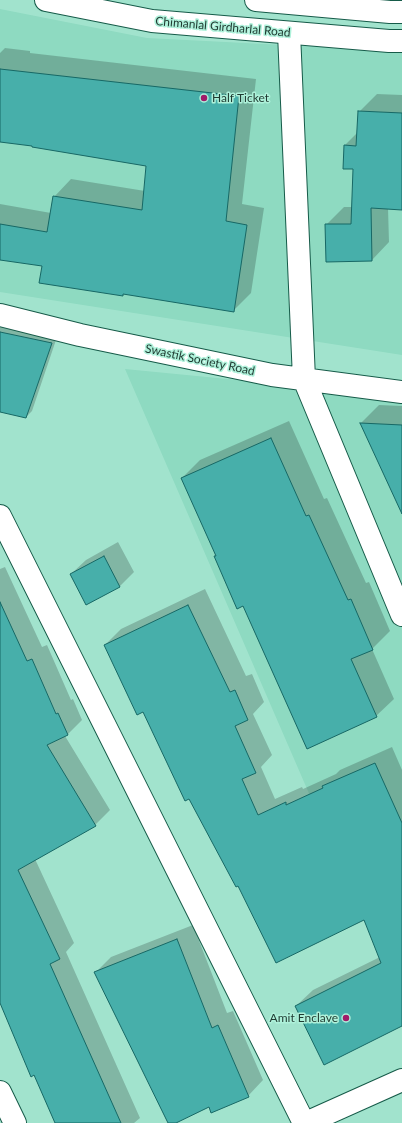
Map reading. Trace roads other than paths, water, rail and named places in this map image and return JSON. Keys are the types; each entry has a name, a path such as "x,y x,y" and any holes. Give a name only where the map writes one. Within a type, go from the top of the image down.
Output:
{"street":[{"name":"Chimanlal Girdharlal Road","path":"46,0 152,21 402,41"},
{"path":"256,0 402,12"},
{"path":"289,33 304,379 402,615"},
{"name":"Swastik Society Road","path":"0,315 88,337 272,375 402,392"},
{"path":"0,516 305,1123 402,1080"},
{"path":"0,1092 16,1123"}],"place":[{"name":"Half Ticket","path":"204,98"},
{"name":"Amit Enclave","path":"346,1018"}]}
